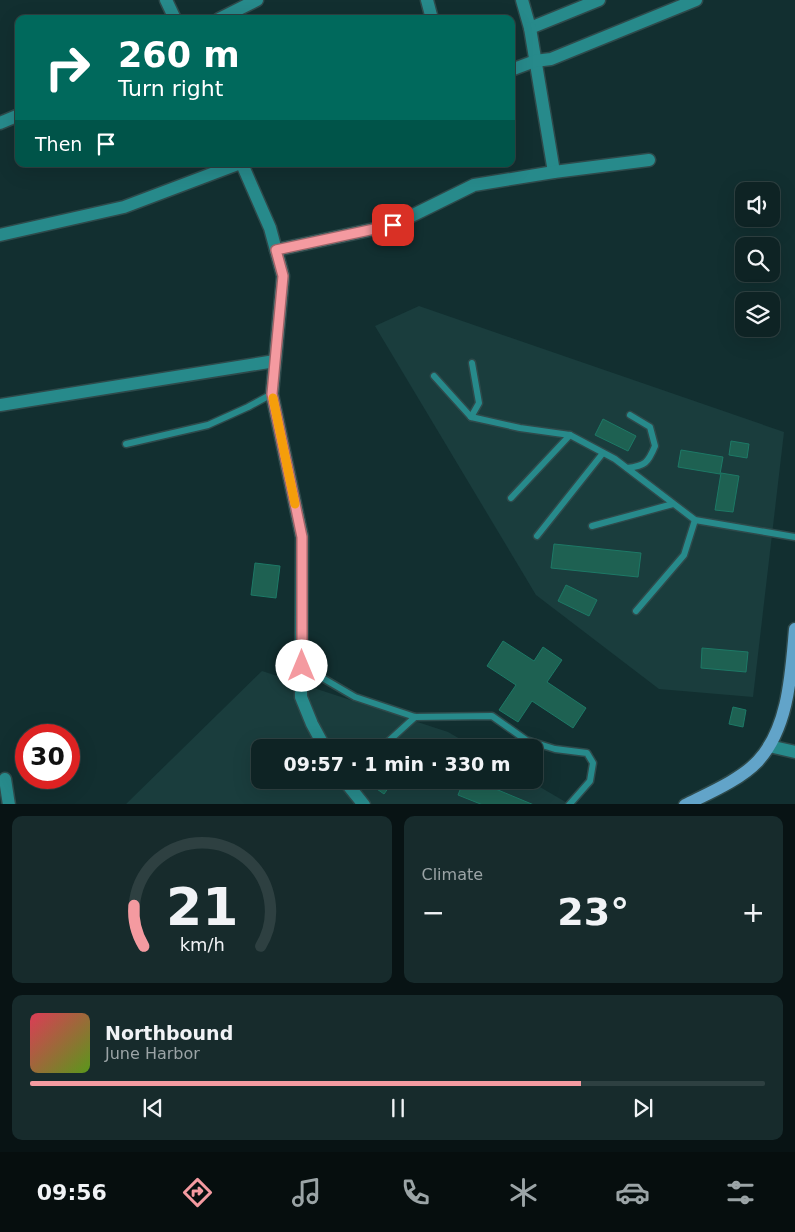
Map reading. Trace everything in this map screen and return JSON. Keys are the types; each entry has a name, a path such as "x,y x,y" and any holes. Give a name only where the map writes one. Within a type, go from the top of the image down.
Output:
{"main road":[{"path":"685,804 710,792 757,762 769,746 781,724 788,690 795,629"},
{"path":"704,804 710,792"}],"street":[{"path":"166,0 173,15"},
{"path":"227,15 257,0"},
{"path":"427,0 431,15"},
{"path":"522,0 530,28 554,172"},
{"path":"530,28 598,0"},
{"path":"515,69 551,59 696,0"},
{"path":"0,123 15,117"},
{"path":"276,250 393,225 474,185 554,172 649,160"},
{"path":"0,235 75,220 133,205 230,167"},
{"path":"243,167 270,228 283,276 272,394 302,537 301,697 320,739"},
{"path":"0,404 275,361"},
{"path":"769,746 795,752"},
{"path":"5,779 6,801"},
{"path":"353,789 364,804"}],"lane":[{"path":"470,417 479,403 472,363"},
{"path":"434,376 470,417 520,428 570,435 627,468 695,520 795,537"},
{"path":"126,444 208,425 272,394"},
{"path":"627,468 641,467 649,459 655,446 650,427 630,414"},
{"path":"511,498 570,435"},
{"path":"537,536 603,453"},
{"path":"592,526 674,504"},
{"path":"636,611 684,555 695,520"},
{"path":"302,666 355,697 415,717 492,716 526,740 555,749 587,753 593,763 590,780 569,804"},
{"path":"391,739 415,717"}],"shaded area":[{"path":"419,306 784,432 753,697 659,689 536,595 375,326"},
{"path":"262,671 448,732 460,739 251,739 251,789 543,789 569,804 126,804"}],"building":[{"path":"603,419 636,436 628,451 595,435"},
{"path":"731,441 749,444 747,458 729,455"},
{"path":"681,450 723,457 720,474 678,467"},
{"path":"721,473 739,476 733,512 715,510"},
{"path":"554,544 641,553 638,577 551,568"},
{"path":"255,563 280,566 276,598 251,595"},
{"path":"566,585 597,600 589,616 558,601"},
{"path":"503,641 534,661 543,647 562,660 547,682 586,708 573,728 532,701 518,722 499,710 516,685 487,666"},
{"path":"702,648 748,652 746,672 701,668"},
{"path":"733,707 746,710 743,727 729,724"},
{"path":"377,789 388,789 384,794"},
{"path":"460,789 496,789 532,804 480,804 458,795"}],"slow traffic":[{"path":"273,398 295,504"}],"route":[{"path":"302,666 302,537 272,394 283,276 276,250 393,225"}]}
